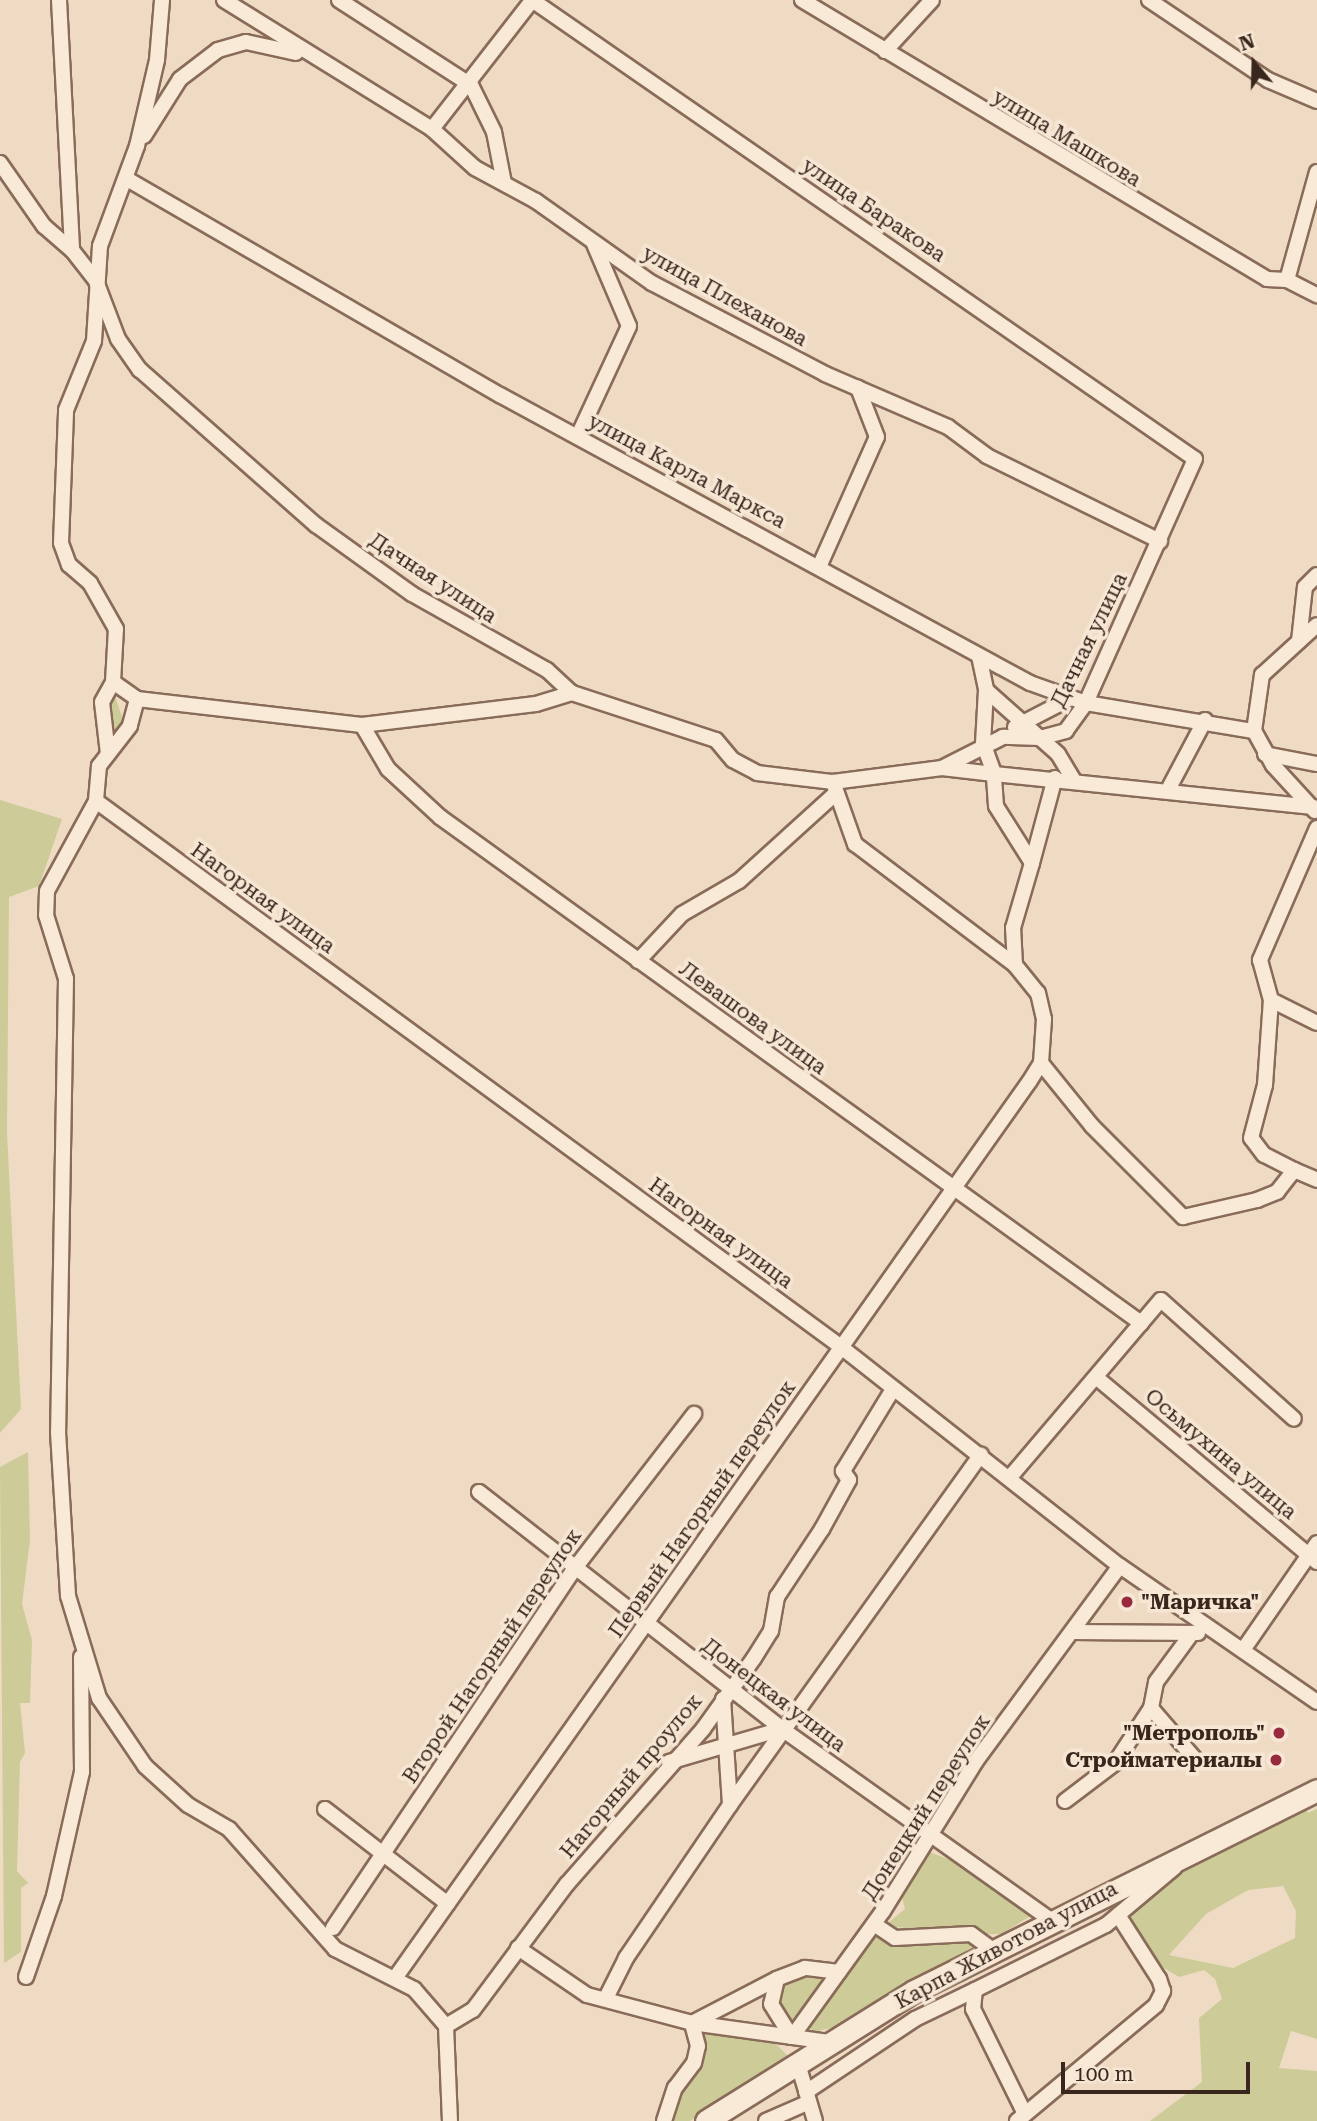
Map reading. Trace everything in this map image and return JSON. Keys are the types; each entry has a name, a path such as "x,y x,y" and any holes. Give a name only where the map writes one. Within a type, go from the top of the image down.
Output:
{"main road":[{"name":"Карпа Животова улица","path":"706,2121 829,2042 993,1950 1204,1842 1317,1790"}],"street":[{"path":"60,0 72,250"},
{"path":"108,754 102,702 113,682 116,629 90,583 69,565 61,543 66,410 94,341 100,246 137,146 157,60 162,0"},
{"name":"улица Плеханова","path":"224,0 314,59 432,129 475,167 504,183 653,283 858,388 948,427 987,456 1160,541"},
{"path":"339,0 471,85 494,132 504,183"},
{"name":"улица Машкова","path":"802,0 1267,279 1287,280 1317,295"},
{"path":"886,51 932,0"},
{"path":"1149,0 1268,80 1317,101"},
{"path":"432,129 471,85 531,2"},
{"name":"улица Баракова","path":"531,2 1195,459"},
{"path":"137,146 180,79 218,50 246,43 314,59"},
{"path":"0,163 44,226 72,250 96,281"},
{"path":"1287,280 1317,172"},
{"name":"улица Карла Маркса","path":"127,179 578,436 979,656 1079,700 1205,720 1254,731"},
{"path":"578,436 629,326 593,242"},
{"name":"Дачная улица","path":"96,281 118,339 140,370 316,526 412,594 547,670 572,693 716,740 733,760 757,773 834,788 942,768 983,743 1003,737 1039,738 1066,731 1160,541 1195,459"},
{"path":"819,567 877,437 858,388"},
{"path":"1300,641 1305,587 1317,575"},
{"path":"1315,811 1265,754 1254,731 1262,675 1317,625"},
{"path":"979,656 986,690 983,743 994,774 996,806 1032,863"},
{"path":"113,682 137,699 362,725 536,704 572,693"},
{"path":"986,690 1058,754 1073,779"},
{"path":"137,699 130,726 99,766 96,801 57,869 46,915 66,979 59,1480 66,1584 81,1651 109,1721 145,1766 188,1805 229,1829 335,1949 414,1989 446,2026 450,2121"},
{"path":"1003,737 1020,722 1079,700"},
{"path":"1169,789 1205,720"},
{"name":"Левашова улица","path":"362,725 388,769 440,817 1141,1322"},
{"path":"1015,965 1013,928 1032,863 1051,778 1066,731"},
{"path":"1265,754 1317,764"},
{"path":"942,768 1169,789 1315,811"},
{"path":"638,961 682,914 739,881 834,788 855,844 1015,965 1038,993 1044,1019 1041,1063 1092,1126 1183,1217 1277,1192 1294,1170"},
{"name":"Нагорная улица","path":"96,801 840,1346 893,1389 1011,1476 1121,1566 1316,1701"},
{"path":"1317,828 1259,960 1271,1000 1265,1085 1251,1138 1264,1155 1317,1180"},
{"path":"1271,1000 1317,1023"},
{"name":"Первый Нагорный переулок","path":"395,1978 1041,1063"},
{"path":"1011,1476 1161,1300 1294,1419"},
{"name":"Осьмухина улица","path":"1097,1378 1314,1553"},
{"name":"Нагорный проулок","path":"446,2026 473,2010 518,1948 726,1694 771,1632 777,1597 822,1529 849,1480 843,1471 893,1389"},
{"name":"Второй Нагорный переулок","path":"333,1928 575,1568 694,1414"},
{"path":"607,1998 626,1958 782,1729 981,1455"},
{"name":"Донецкая улица","path":"479,1492 648,1623 726,1694 782,1729 929,1837 1005,1882 1051,1920"},
{"path":"1243,1650 1314,1553"},
{"name":"Донецкий переулок","path":"792,2037 874,1924 976,1761 1121,1566"},
{"path":"1073,1632 1219,1633"},
{"path":"1065,1801 1115,1763 1151,1708 1156,1682 1192,1633"},
{"path":"26,1977 54,1896 82,1772 81,1651"},
{"path":"726,1694 730,1805"},
{"path":"1151,1708 1195,1759"},
{"path":"667,1763 782,1729"},
{"path":"700,1753 727,1771"},
{"path":"324,1809 448,1904"},
{"path":"766,2121 808,2097 915,2019 1118,1914 1204,1842"},
{"path":"975,1990 973,2009 1020,2116 1073,2079 1156,2005 1163,1991 1159,1979 1118,1914"},
{"path":"874,1924 895,1938 971,1934 993,1950"},
{"path":"518,1948 587,1995 607,1998 692,2023 829,2042"},
{"path":"692,2023 777,1979 805,1968 839,1972"},
{"path":"777,1979 771,2004 792,2037"},
{"path":"664,2121 675,2088 694,2063 698,2046 692,2023"},
{"path":"798,2064 815,2121"}],"shaded area":[{"path":"113,690 123,720 108,741 105,723"},
{"path":"0,800 62,819 39,886 9,897 7,1133 21,1409 0,1433"},
{"path":"28,1452 30,1540 22,1604 32,1640 30,1703 20,1703 25,1753 20,1762 17,1871 28,1883 21,1888 21,1952 4,1963 0,1467"},
{"path":"1304,1805 1308,1813 1317,1809 1317,2039 1291,2031 1279,2068 1317,2071 1317,2121 1150,2121 1202,2082 1199,2018 1222,1999 1215,1979 1204,1970 1179,1977 1152,1961 1127,1919 1199,1853","holes":["1283,1886 1296,1911 1295,1938 1233,1968 1169,1955 1206,1914 1248,1890"]},
{"path":"929,1852 972,1868 1035,1913 1002,1934 915,1935 908,1928 884,1926 905,1909 901,1894"},
{"path":"875,1929 890,1942 974,1940 976,1948 831,2028 813,2032 806,2022"},
{"path":"799,1972 830,1975 791,2028 778,2011 776,1987"},
{"path":"701,2030 771,2039 789,2057 690,2121 667,2121"}],"place":[{"name":"\"Маричка\"","path":"1127,1602"},
{"name":"\"Метрополь\"","path":"1279,1733"},
{"name":"Стройматериалы","path":"1276,1760"}]}
